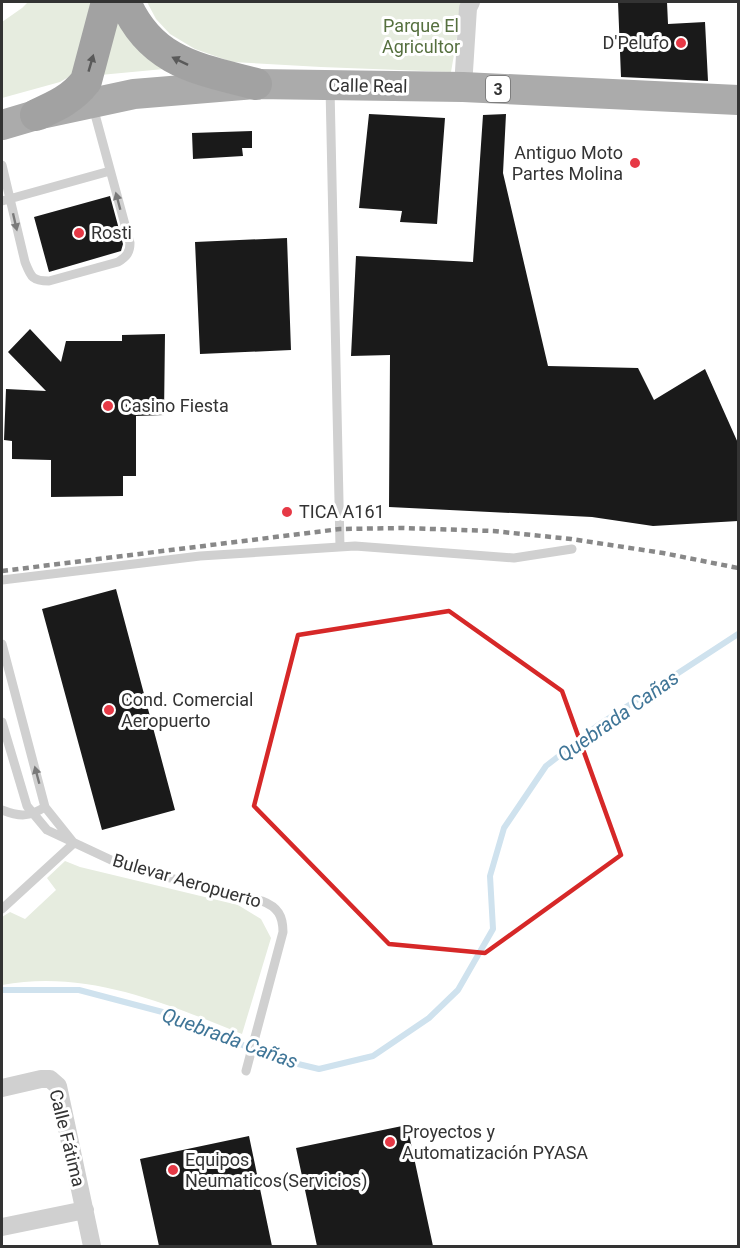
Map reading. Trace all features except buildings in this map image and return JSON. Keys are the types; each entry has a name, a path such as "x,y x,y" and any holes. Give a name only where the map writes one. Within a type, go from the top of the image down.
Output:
{"highway":[{"path":"36,115 66,101 78,92 86,81 107,2"},
{"path":"125,2 141,29 172,58 194,68 256,84"}],"main road":[{"name":"Calle Real","path":"2,125 36,115 134,94 256,84 463,87 738,100"}],"street":[{"path":"463,87 468,8 471,2"},
{"name":"Calle Fátima","path":"2,1088 41,1079 50,1079 58,1086 92,1246"},
{"path":"2,1227 85,1210"}],"lane":[{"path":"330,85 340,547"},
{"path":"2,165 6,199 30,276 38,281 49,281 118,262 126,257 130,250 92,103"},
{"path":"6,199 110,171"},
{"path":"2,580 200,556 355,546 514,558 572,549"},
{"name":"Bulevar Aeropuerto","path":"2,644 45,807 74,843"},
{"name":"Bulevar Aeropuerto","path":"2,722 21,789 32,815 47,830 126,867 272,904 279,911 283,921 283,932 246,1071"},
{"path":"2,810 12,814 32,815 45,807"},
{"path":"2,909 74,843"}],"highlighted area":[{"path":"449,611 562,691 621,855 485,953 389,944 254,806 298,635"}],"green space":[{"path":"28,2 92,2 72,75 60,82 2,98 2,22"},
{"name":"Parque El Agricultor","path":"147,2 463,2 451,72 232,62 195,49 170,34 156,19"},
{"path":"113,9 164,69 100,75"},
{"path":"65,861 80,867 238,905 261,919 271,938 242,1034 155,1001 94,985 33,981 2,985 2,917 10,912 25,919 56,890 47,878"}],"waterway":[{"name":"Quebrada Cañas","path":"2,990 79,990 170,1014 273,1058 319,1069 373,1056 429,1018 458,990 493,929 490,876 504,828 546,766 597,726 738,634"}],"railway":[{"path":"2,571 340,529 403,528 493,531 571,539 663,553 738,568"}],"place":[{"name":"D'Pelufo","path":"681,43"},
{"name":"Antiguo Moto Partes Molina","path":"635,163"},
{"name":"Rosti","path":"79,233"},
{"name":"Casino Fiesta","path":"108,406"},
{"name":"TICA A161","path":"287,512"},
{"name":"Cond. Comercial Aeropuerto","path":"109,710"},
{"name":"Proyectos y Automatización PYASA","path":"390,1142"},
{"name":"Equipos Neumaticos(Servicios)","path":"173,1170"}]}
